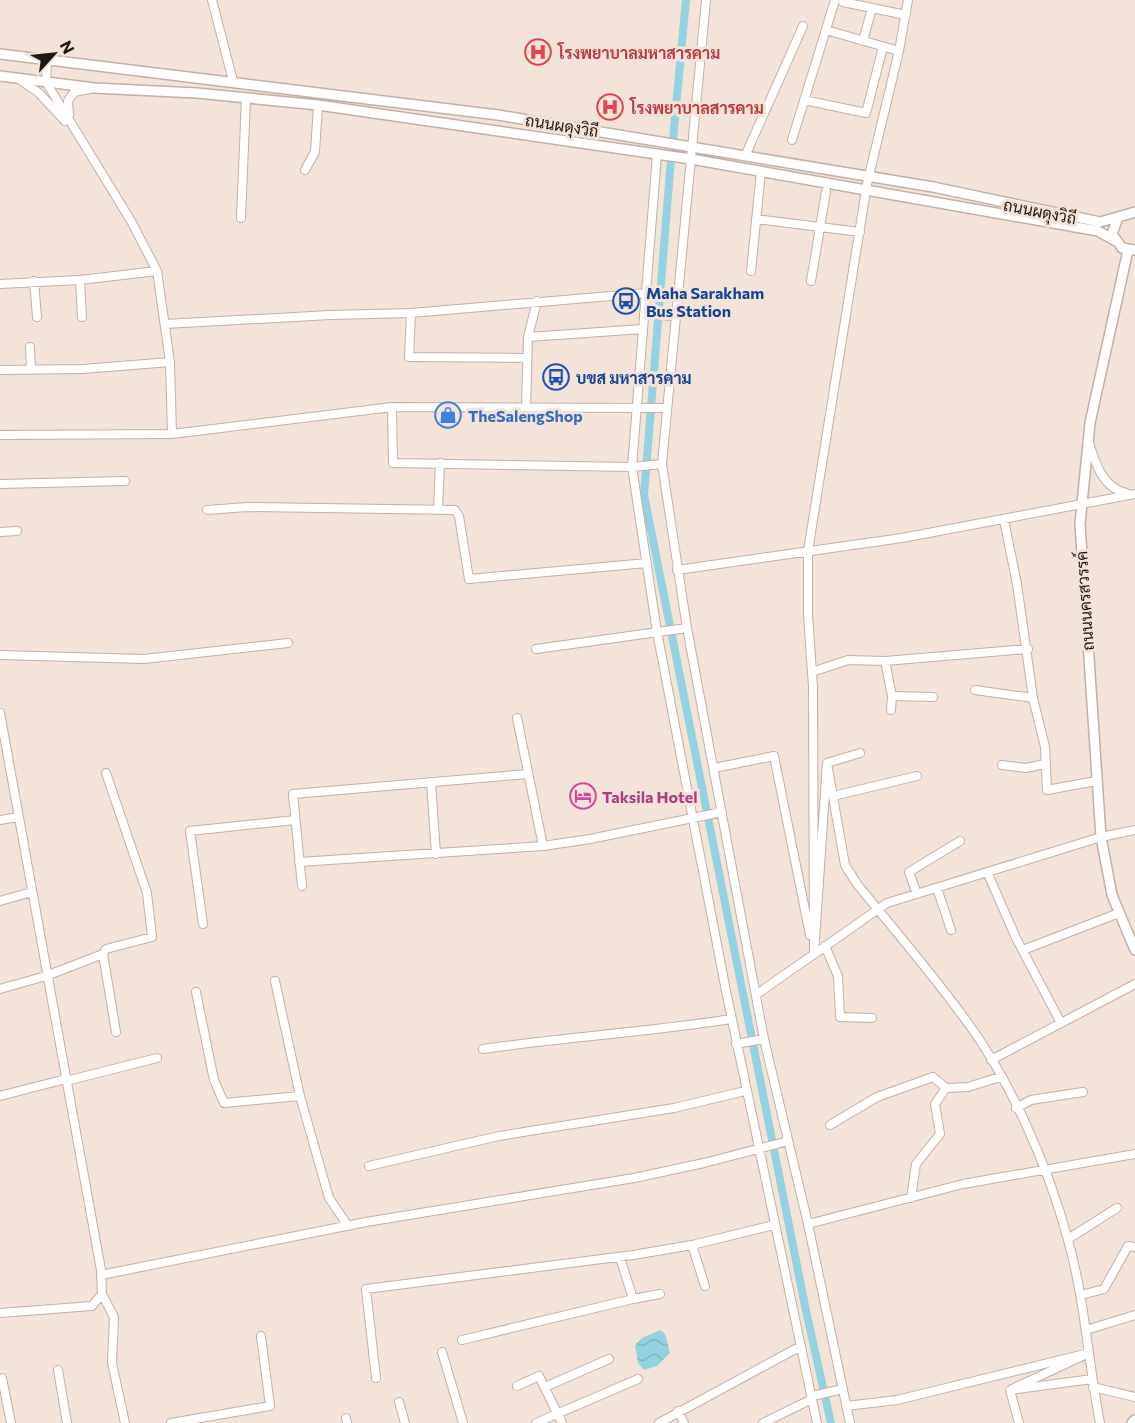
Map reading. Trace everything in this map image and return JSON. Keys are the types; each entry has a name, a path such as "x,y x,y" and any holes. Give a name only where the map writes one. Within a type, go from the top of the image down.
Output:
{"main road":[{"name":"ถนนผดุงวิถี","path":"0,54 498,115 746,154 868,178 933,187 1100,222 1135,211"},
{"name":"ถนนผดุงวิถี","path":"0,76 94,88 318,105 661,155 1098,231 1132,250"},
{"path":"233,81 233,97"},
{"path":"1114,240 1112,228 1118,217"},
{"name":"ถนนนครสวรรค์","path":"1132,250 1088,441 1080,533 1101,837 1106,872 1119,913 1135,950"}],"street":[{"path":"212,0 233,81"},
{"path":"706,0 688,145 662,464 687,628 765,1039 808,1224 850,1423"},
{"path":"814,954 812,672 808,615 808,551 866,189 899,51 908,0"},
{"path":"792,140 826,30 839,1 906,15"},
{"path":"863,41 872,8"},
{"path":"746,154 803,26"},
{"path":"826,30 899,51"},
{"path":"804,100 866,113 883,47"},
{"path":"47,59 46,82 130,220 157,271 170,362 172,434"},
{"path":"17,78 39,93 80,139"},
{"path":"80,139 67,109 68,101 74,92 94,88"},
{"path":"241,218 246,98"},
{"path":"305,170 315,152 318,105"},
{"path":"661,155 635,408 632,466 657,632 731,1019 818,1423"},
{"path":"751,271 761,171"},
{"path":"811,281 826,191"},
{"path":"756,219 860,232"},
{"path":"0,284 80,280 157,271"},
{"path":"80,280 82,317"},
{"path":"34,281 37,317"},
{"path":"165,324 330,315 411,314 646,293"},
{"path":"526,406 528,337 537,302"},
{"path":"411,314 409,357 526,358"},
{"path":"644,314 674,316"},
{"path":"528,337 643,328"},
{"path":"30,347 31,370"},
{"path":"0,370 170,362"},
{"path":"0,435 172,434 392,407 666,408"},
{"path":"392,407 393,463 632,466 662,464"},
{"path":"1088,441 1102,476 1110,485 1132,494"},
{"path":"438,509 440,463"},
{"path":"0,484 125,481"},
{"path":"677,570 1004,520 1132,494"},
{"path":"207,510 247,507 455,510 459,516 469,579 647,563"},
{"path":"1004,520 1028,649 1033,698 1045,747 1047,790 1096,781"},
{"path":"0,532 17,531"},
{"path":"536,649 687,628"},
{"path":"0,655 144,659 288,643"},
{"path":"812,672 848,660 885,661 1028,649"},
{"path":"885,661 892,696 891,710"},
{"path":"975,690 1033,698"},
{"path":"892,696 933,697"},
{"path":"0,713 3,753 32,892 101,1275 102,1294 114,1317 112,1363 125,1423"},
{"path":"517,718 543,846"},
{"path":"827,763 860,753"},
{"path":"714,768 774,756 814,954"},
{"path":"814,954 827,763"},
{"path":"827,763 845,865 877,909 963,1016 991,1060 1045,1170 1068,1239 1081,1295 1092,1383 1100,1423"},
{"path":"1002,765 1026,768 1044,764"},
{"path":"0,989 46,976 103,954 106,949 152,937 147,893 106,773"},
{"path":"302,886 292,794 527,774"},
{"path":"833,796 917,776"},
{"path":"431,782 436,854"},
{"path":"299,862 543,846 590,839 722,812"},
{"path":"0,820 18,817"},
{"path":"203,924 190,831 295,820"},
{"path":"757,994 877,909 917,894 988,874 1101,837 1135,830"},
{"path":"917,894 909,872 960,841"},
{"path":"988,874 1023,950 1061,1023"},
{"path":"937,888 951,930"},
{"path":"0,901 32,892"},
{"path":"1023,950 1119,913"},
{"path":"825,946 837,976 840,1017 872,1018"},
{"path":"103,954 116,1032"},
{"path":"275,981 300,1096 329,1198 348,1226"},
{"path":"991,1060 1135,984"},
{"path":"196,992 214,1080 224,1103 300,1096"},
{"path":"483,1049 572,1036 649,1032 731,1019"},
{"path":"736,1044 765,1039"},
{"path":"0,1096 157,1058"},
{"path":"830,1125 877,1097 905,1085 933,1077 946,1088 968,1087 1000,1077"},
{"path":"911,1198 916,1164 940,1134 936,1104 946,1088"},
{"path":"369,1166 499,1136 664,1110 746,1091"},
{"path":"1016,1108 1031,1100 1083,1092"},
{"path":"101,1275 348,1226 634,1178 788,1141"},
{"path":"808,1224 963,1184 1135,1154"},
{"path":"1068,1239 1117,1208"},
{"path":"376,1378 366,1289 620,1257 692,1245 774,1225"},
{"path":"692,1245 705,1286"},
{"path":"1081,1295 1104,1289 1128,1246 1135,1247"},
{"path":"620,1257 633,1299"},
{"path":"0,1313 92,1306 102,1294"},
{"path":"462,1340 660,1294"},
{"path":"1086,1330 1135,1315"},
{"path":"171,1423 270,1406 261,1336"},
{"path":"659,1423 801,1346"},
{"path":"442,1352 463,1423"},
{"path":"846,1406 897,1400 1089,1353"},
{"path":"1010,1390 1089,1353"},
{"path":"545,1387 609,1359"},
{"path":"58,1370 67,1423"},
{"path":"518,1386 539,1376 562,1423"},
{"path":"2,1378 11,1423"},
{"path":"536,1423 638,1379"},
{"path":"1010,1390 1092,1383 1135,1397"},
{"path":"763,1423 812,1397 843,1389"},
{"path":"1010,1390 1019,1423"},
{"path":"399,1402 405,1423"},
{"path":"678,1411 684,1423"}],"water":[{"path":"660,1330 665,1334 670,1353 657,1366 644,1370 638,1363 635,1345 642,1338"}],"waterway":[{"path":"686,0 644,495 805,1306 831,1423"}],"place":[{"name":"โรงพยาบาลมหาสารคาม","path":"538,52"},
{"name":"โรงพยาบาลสารคาม","path":"610,107"},
{"name":"Maha Sarakham Bus Station","path":"626,301"},
{"name":"บขส มหาสารคาม","path":"556,377"},
{"name":"TheSalengShop","path":"448,415"},
{"name":"Taksila Hotel","path":"583,796"}]}
